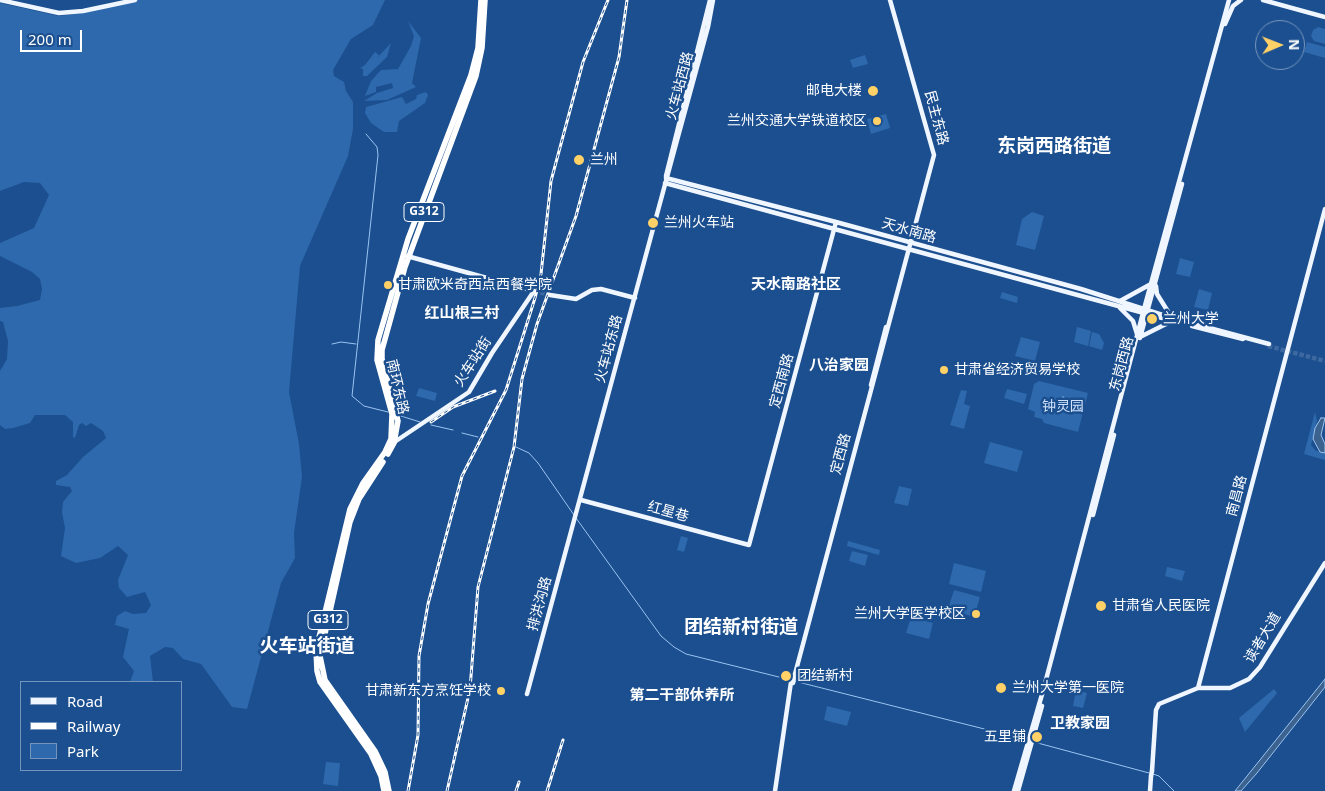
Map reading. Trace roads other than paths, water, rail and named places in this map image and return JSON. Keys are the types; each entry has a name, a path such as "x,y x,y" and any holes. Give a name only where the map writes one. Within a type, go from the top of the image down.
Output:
{"highway":[{"name":"南环东路","path":"479,54 481,0"},
{"name":"南环东路","path":"390,791 376,751 325,680 320,656 354,512 359,499 392,444 398,427 397,412 382,354 406,255 476,76 485,0"},
{"name":"南环东路","path":"384,791 381,776 371,754 320,682 315,656 350,509 363,484 392,444"}],"main road":[{"path":"0,0 59,13 83,11 135,0"},
{"name":"火车站西路","path":"665,184 708,27 711,0"},
{"name":"民主东路","path":"889,0 934,152 910,243"},
{"name":"东岗西路","path":"1016,791 1231,0"},
{"name":"东岗西路","path":"1146,312 1151,284 1231,0"},
{"path":"1224,26 1233,6 1242,0"},
{"path":"1263,0 1325,17"},
{"name":"天水南路","path":"666,178 687,186 833,229 1120,307 1146,312"},
{"name":"天水南路","path":"665,184 687,186 836,222 1120,301 1146,312"},
{"name":"火车站东路","path":"576,517 665,184"},
{"name":"南昌路","path":"1198,688 1325,209"},
{"name":"定西南路","path":"749,546 836,222"},
{"name":"定西路","path":"776,791 792,682 910,243"},
{"name":"火车站街","path":"392,444 469,392 492,352 534,291 406,255"},
{"path":"1157,277 1156,292 1172,320"},
{"path":"1120,301 1151,284"},
{"path":"550,295 576,299 598,289 635,298"},
{"path":"1120,307 1134,324 1139,340"},
{"path":"1146,312 1269,345"},
{"path":"1139,340 1144,334 1172,320"},
{"name":"红星巷","path":"581,500 749,546"},
{"name":"排洪沟路","path":"527,694 576,517"},
{"name":"读者大道","path":"1198,688 1230,688 1254,675 1325,563"},
{"path":"1150,791 1156,710 1159,704 1198,688"}],"waterway":[{"path":"366,134 377,147 378,155 352,396 364,406 388,412"},
{"path":"332,344 341,342 356,344"},
{"path":"401,416 420,422"},
{"path":"431,425 453,430"},
{"path":"462,433 478,437"},
{"path":"516,447 529,453 538,463 574,515"},
{"path":"576,518 661,636 674,647 686,654 791,680"},
{"path":"794,681 1028,740"},
{"path":"1034,742 1149,773"},
{"path":"1153,774 1159,776 1174,791"}],"tunnel":[{"path":"534,291 550,295"},
{"path":"1268,346 1325,361"}],"railway":[{"path":"408,791 418,735 419,656 428,604 462,476 506,390 535,298 541,274 551,181 583,62 608,0"},
{"path":"447,791 470,689 478,587 514,447 522,379 537,324 576,216 619,57 627,0"},
{"path":"431,422 453,407 495,391"},
{"path":"547,791 563,740"},
{"path":"516,791 519,782"}],"place":[{"name":"邮电大楼","path":"873,91"},
{"name":"兰州交通大学铁道校区","path":"877,121"},
{"name":"兰州","path":"579,160"},
{"name":"兰州火车站","path":"653,223"},
{"name":"甘肃欧米奇西点西餐学院","path":"388,285"},
{"name":"兰州大学","path":"1152,319"},
{"name":"甘肃省经济贸易学校","path":"944,370"},
{"name":"甘肃省人民医院","path":"1101,606"},
{"name":"兰州大学医学校区","path":"976,614"},
{"name":"团结新村","path":"786,676"},
{"name":"兰州大学第一医院","path":"1001,688"},
{"name":"甘肃新东方烹饪学校","path":"501,691"},
{"name":"五里铺","path":"1037,737"}],"district":[{"name":"东岗西路街道","path":"1054,147"},
{"name":"天水南路社区","path":"796,285"},
{"name":"红山根三村","path":"462,314"},
{"name":"八治家园","path":"839,366"},
{"name":"团结新村街道","path":"741,628"},
{"name":"火车站街道","path":"307,647"},
{"name":"第二干部休养所","path":"682,696"},
{"name":"卫教家园","path":"1080,724"}],"park label":[{"name":"钟灵园","path":"1063,407"}]}
